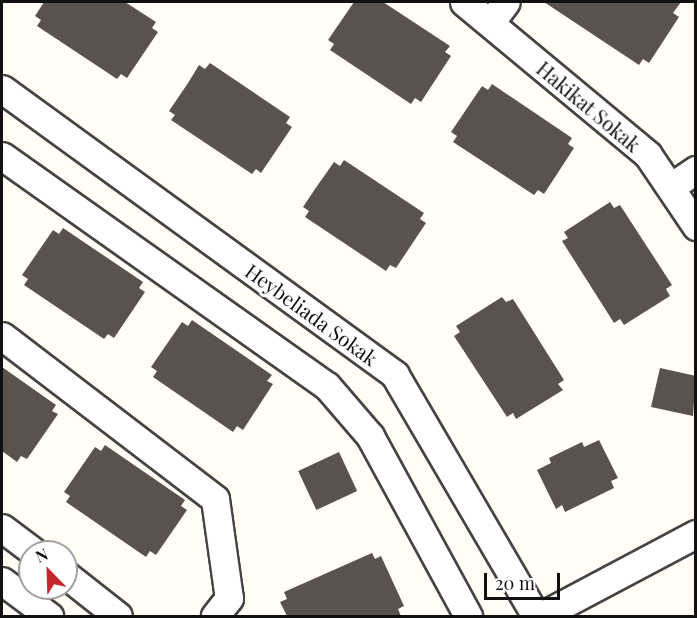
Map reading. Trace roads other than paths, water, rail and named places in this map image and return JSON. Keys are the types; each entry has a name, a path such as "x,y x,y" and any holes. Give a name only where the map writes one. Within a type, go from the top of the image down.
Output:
{"street":[{"name":"Hakikat Sokak","path":"465,2 648,155 672,186 696,226"},
{"path":"490,23 506,2"},
{"name":"Heybeliada Sokak","path":"2,89 395,375 536,616"},
{"path":"2,156 327,386 370,436 468,616"},
{"path":"672,186 696,170"},
{"path":"2,336 215,499 230,598 214,616"},
{"path":"2,528 18,540"},
{"path":"541,616 696,534"},
{"path":"2,581 49,616"},
{"path":"78,584 118,616"}]}
